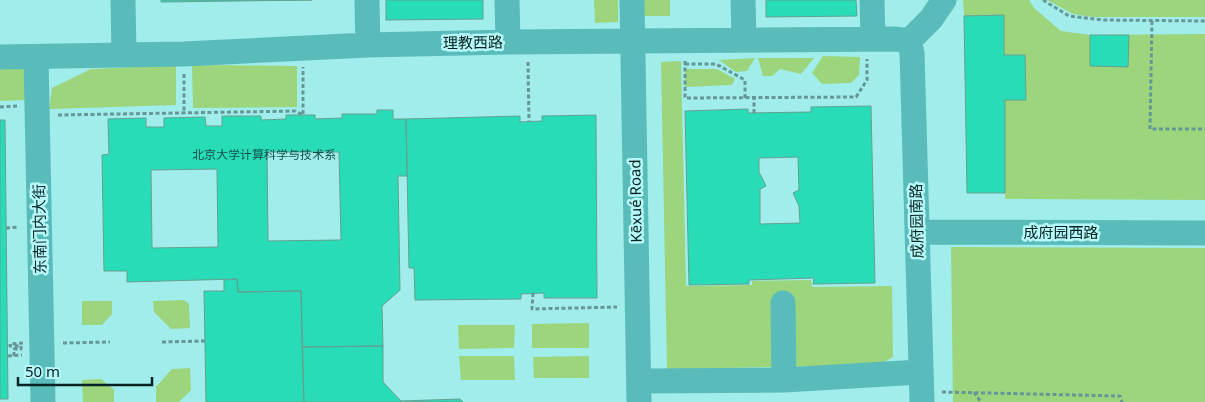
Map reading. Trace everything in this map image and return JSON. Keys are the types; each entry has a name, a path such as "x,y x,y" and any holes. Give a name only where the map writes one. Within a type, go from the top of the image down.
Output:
{"street":[{"path":"123,0 124,54"},
{"path":"367,0 368,45"},
{"path":"507,0 518,42"},
{"name":"Kēxué Road","path":"632,0 639,392"},
{"path":"743,0 744,39"},
{"path":"870,39 872,0"},
{"path":"909,41 931,19 944,0"},
{"name":"理教西路","path":"0,57 184,54 368,45 518,42 744,39 896,39 909,41"},
{"name":"成府园南路","path":"909,41 912,53 921,388"},
{"name":"东南门内大街","path":"36,57 34,343 43,402"},
{"name":"成府园西路","path":"918,232 1205,233"},
{"path":"783,303 784,380"},
{"path":"639,392 784,380 921,388"}],"path":[{"path":"1043,0 1069,16 1103,20 1205,21"},
{"path":"1152,20 1150,129 1205,129"},
{"path":"745,98 744,80 716,64 685,64 685,98 745,98 754,98 856,97 867,80 870,39"},
{"path":"518,42 529,122"},
{"path":"37,115 295,111 303,115 303,48"},
{"path":"184,54 184,114"},
{"path":"754,98 754,113"},
{"path":"6,228 16,227"},
{"path":"533,294 532,309 638,307"},
{"path":"162,342 205,341"},
{"path":"14,356 14,349 21,349 21,346 10,346 10,344 110,342"},
{"path":"8,356 20,356"},
{"path":"921,388 974,392 1120,396 1122,402"},
{"path":"974,392 981,402"}],"shaded area":[{"path":"0,0 1205,0 1205,402 0,402"}],"green space":[{"path":"594,0 618,0 618,22 595,23"},
{"path":"641,0 670,0 670,16 642,16"},
{"path":"963,0 1029,0 1034,8 1061,31 1090,35 1205,34 1205,200 1005,199 1005,100 1026,100 1025,55 1004,55 1004,15 964,16"},
{"path":"1047,0 1205,0 1205,17 1092,17 1073,14"},
{"path":"823,56 860,57 859,75 851,83 822,84 812,73"},
{"path":"755,58 747,71 736,72 719,60"},
{"path":"758,58 814,58 801,74 780,69 772,76 763,76"},
{"path":"681,61 686,286 752,285 752,281 811,280 812,287 892,286 893,357 879,365 667,369 661,62"},
{"path":"0,64 24,64 25,100 0,101"},
{"path":"176,65 176,105 49,109 52,88 91,69"},
{"path":"192,65 297,66 297,107 193,108"},
{"path":"685,69 717,69 735,79 732,85 685,87"},
{"path":"951,247 1205,248 1205,402 953,402"},
{"path":"184,300 189,304 190,328 171,329 154,312 153,301"},
{"path":"82,301 112,301 112,314 102,325 82,325"},
{"path":"589,323 589,348 532,348 532,324"},
{"path":"458,325 515,325 514,348 459,349"},
{"path":"459,356 514,356 515,380 461,380"},
{"path":"589,356 589,378 534,378 533,357"},
{"path":"190,368 191,390 179,402 156,402 156,387 172,369"},
{"path":"101,379 114,390 114,402 83,402 82,380"}],"building":[{"path":"161,0 312,0 161,2"},
{"path":"386,0 483,0 483,19 386,20"},
{"path":"766,0 856,0 857,16 766,17"},
{"path":"1004,15 1004,55 1025,55 1026,100 1005,100 1005,193 967,193 964,16"},
{"path":"1090,35 1129,35 1128,67 1090,66"},
{"path":"871,106 875,283 813,284 814,278 749,280 749,284 689,285 685,111 748,109 748,113 811,112 811,107","holes":["798,157 799,190 793,193 799,206 800,223 760,224 760,189 766,186 759,172 759,158"]},
{"path":"377,110 393,110 393,119 406,119 407,176 398,176 400,290 382,306 383,346 302,347 301,291 238,292 237,279 127,282 127,271 104,271 102,155 109,154 108,119 146,118 146,127 164,127 164,118 205,117 206,126 222,126 222,116 261,116 261,120 286,119 286,115 315,115 315,119 342,118 342,114 377,114","holes":["267,152 339,152 341,240 268,241","217,169 218,247 152,248 151,170"]},
{"path":"596,115 597,298 544,298 544,293 521,294 521,299 415,300 414,268 409,268 406,119 520,116 520,122 542,121 542,116"},
{"path":"0,120 5,120 8,399 0,399"},
{"path":"237,279 238,292 301,291 304,402 206,402 204,291 224,291 224,280"},
{"path":"383,346 383,382 401,401 460,399 463,402 304,402 302,347"}]}
